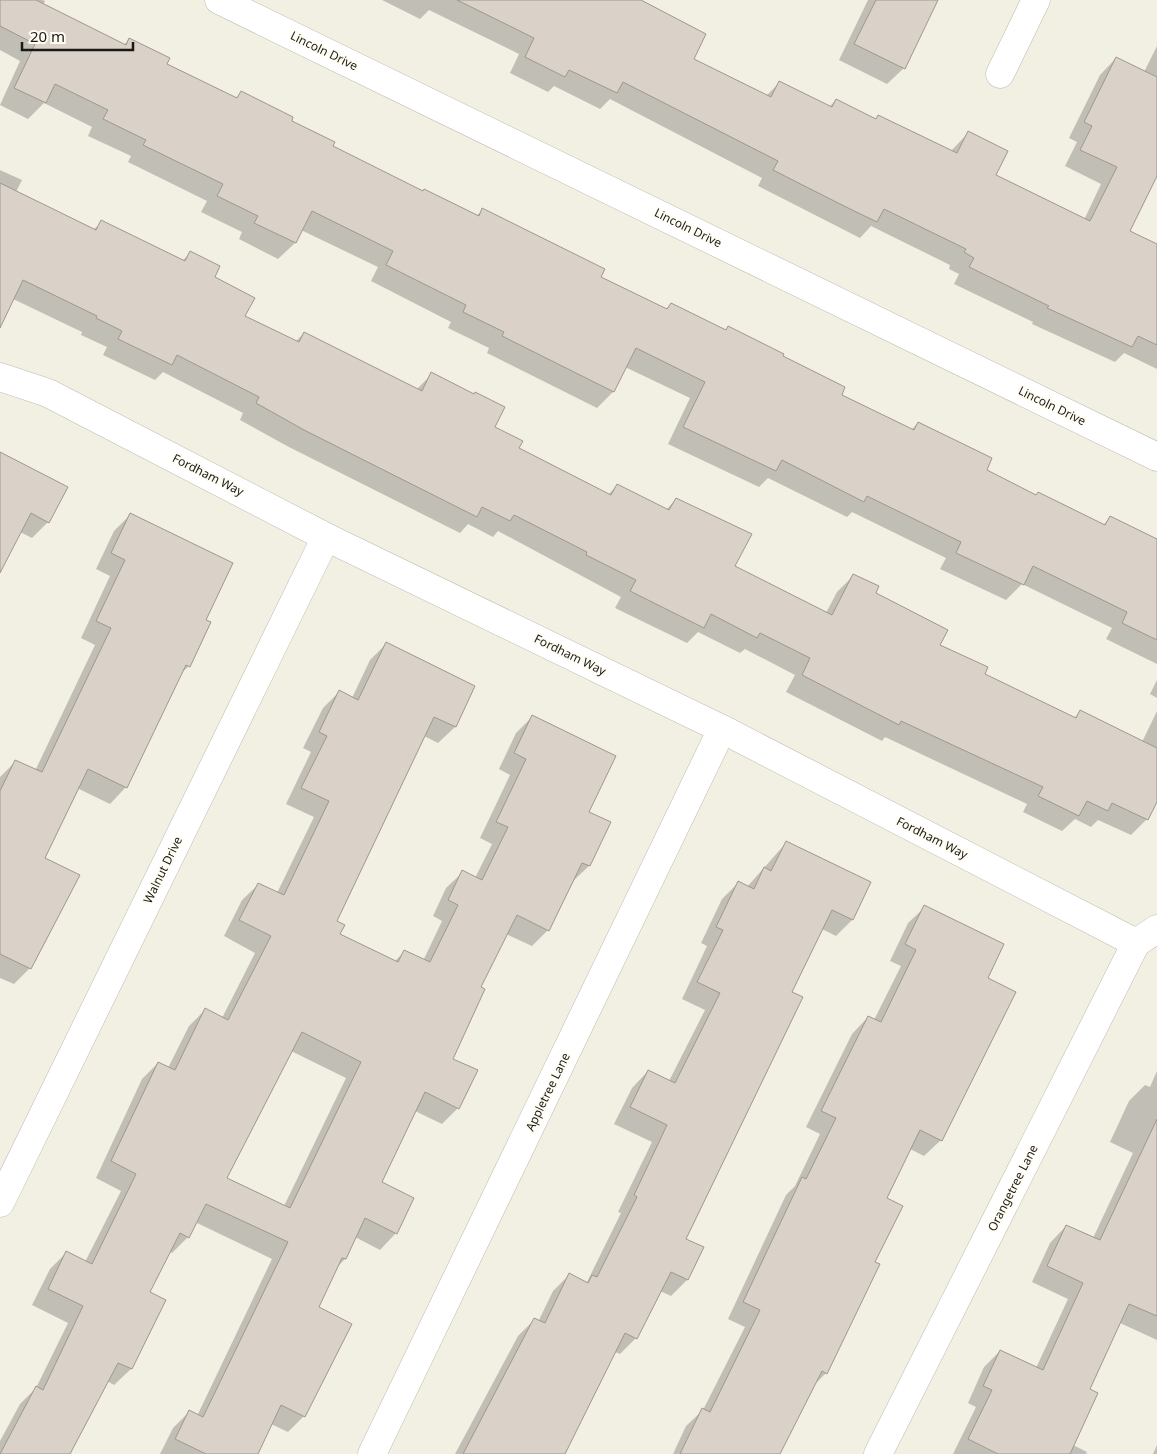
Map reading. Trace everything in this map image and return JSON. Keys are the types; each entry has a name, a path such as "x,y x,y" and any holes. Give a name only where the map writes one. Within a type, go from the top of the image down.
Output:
{"street":[{"name":"Lincoln Drive","path":"219,0 1157,457"},
{"path":"1000,74 1036,0"},
{"name":"Fordham Way","path":"0,377 48,393 326,537 1147,936"},
{"name":"Walnut Drive","path":"0,1203 326,537"},
{"name":"Appletree Lane","path":"372,1454 722,729"},
{"name":"Orangetree Lane","path":"878,1454 1147,936"}],"building":[{"path":"0,0 36,0 126,45 129,38 170,58 167,64 237,98 241,91 293,117 292,121 335,142 333,146 423,191 424,189 479,216 482,208 605,269 601,277 667,309 671,303 726,330 728,326 784,354 783,356 845,387 842,395 914,430 918,422 992,458 987,470 1036,495 1038,492 1105,525 1110,516 1157,539 1157,640 1122,623 1127,612 1033,566 1024,585 956,553 961,542 867,496 864,502 782,460 776,471 683,427 705,382 636,348 614,392 502,336 504,332 463,312 466,305 386,265 393,251 312,211 296,243 254,223 258,216 217,196 223,184 143,145 146,140 103,119 108,110 55,84 46,103 14,88 35,44 0,26"},
{"path":"457,0 641,0 706,34 694,59 771,97 779,81 832,107 836,99 876,119 878,115 957,153 968,131 1008,151 996,175 1090,221 1117,167 1080,150 1092,126 1084,122 1116,57 1157,77 1157,176 1130,231 1157,244 1157,345 1138,336 1132,347 1047,308 1049,306 969,267 974,258 964,252 966,249 884,209 877,222 844,206 773,170 778,161 623,82 617,93 569,70 565,77 525,57 534,38"},
{"path":"876,0 938,0 905,69 854,44"},
{"path":"0,183 96,230 101,220 185,261 190,251 220,266 215,277 255,298 245,316 299,342 304,332 422,391 431,372 474,394 475,392 505,407 495,427 523,441 519,448 611,495 617,484 669,510 676,498 752,534 735,566 832,615 853,574 879,586 876,593 948,630 940,645 988,667 985,674 1076,718 1080,710 1157,748 1157,802 1148,820 1112,803 1108,811 1087,801 1079,816 1038,796 1043,787 901,721 899,725 802,675 810,658 760,633 757,638 711,614 704,628 630,591 636,580 586,555 587,552 514,515 510,521 482,507 477,517 304,430 256,403 259,397 177,355 172,365 118,339 122,331 96,318 97,316 23,280 0,328"},
{"path":"0,452 68,487 49,523 31,513 0,573"},
{"path":"130,513 233,563 206,620 211,622 190,667 186,665 127,788 88,769 45,858 80,875 31,969 0,954 0,791 15,760 42,772 111,628 96,621 125,560 111,553"},
{"path":"386,642 475,686 456,727 434,717 337,921 345,925 340,934 398,962 404,950 430,962 458,905 448,900 462,870 482,880 508,827 496,822 526,759 514,753 532,715 616,756 589,812 611,822 590,866 582,863 549,931 517,915 481,987 485,989 453,1059 478,1070 459,1109 425,1092 382,1182 414,1198 397,1234 365,1218 346,1259 342,1258 319,1307 352,1324 305,1417 281,1405 258,1454 206,1454 175,1439 189,1410 203,1417 288,1242 206,1204 189,1238 180,1233 150,1292 166,1300 132,1369 118,1363 70,1454 0,1454 36,1386 43,1390 83,1306 48,1289 66,1251 92,1264 136,1174 111,1161 158,1062 175,1070 205,1008 228,1020 271,936 239,920 258,883 284,895 329,801 301,788 327,736 319,732 339,690 358,700","holes":["302,1032 361,1062 290,1208 227,1178"]},
{"path":"786,841 871,882 853,920 832,910 792,992 803,997 686,1239 704,1247 688,1280 671,1272 637,1339 625,1333 565,1454 463,1454 534,1318 545,1323 569,1273 588,1283 592,1275 597,1277 637,1197 634,1195 667,1125 630,1107 648,1070 675,1083 720,993 697,982 723,930 716,927 738,881 754,889 764,867 771,871"},
{"path":"924,905 1004,944 988,978 1016,992 942,1141 920,1130 887,1198 903,1206 875,1262 880,1264 827,1374 822,1371 780,1454 680,1454 702,1408 710,1412 760,1310 743,1302 802,1177 806,1179 836,1118 821,1111 868,1016 881,1022 916,950 905,944"},
{"path":"1157,1119 1157,1316 1129,1304 1090,1389 1098,1393 1070,1454 998,1454 968,1439 992,1390 983,1386 1000,1350 1043,1370 1083,1283 1047,1266 1066,1225 1100,1240"}]}
